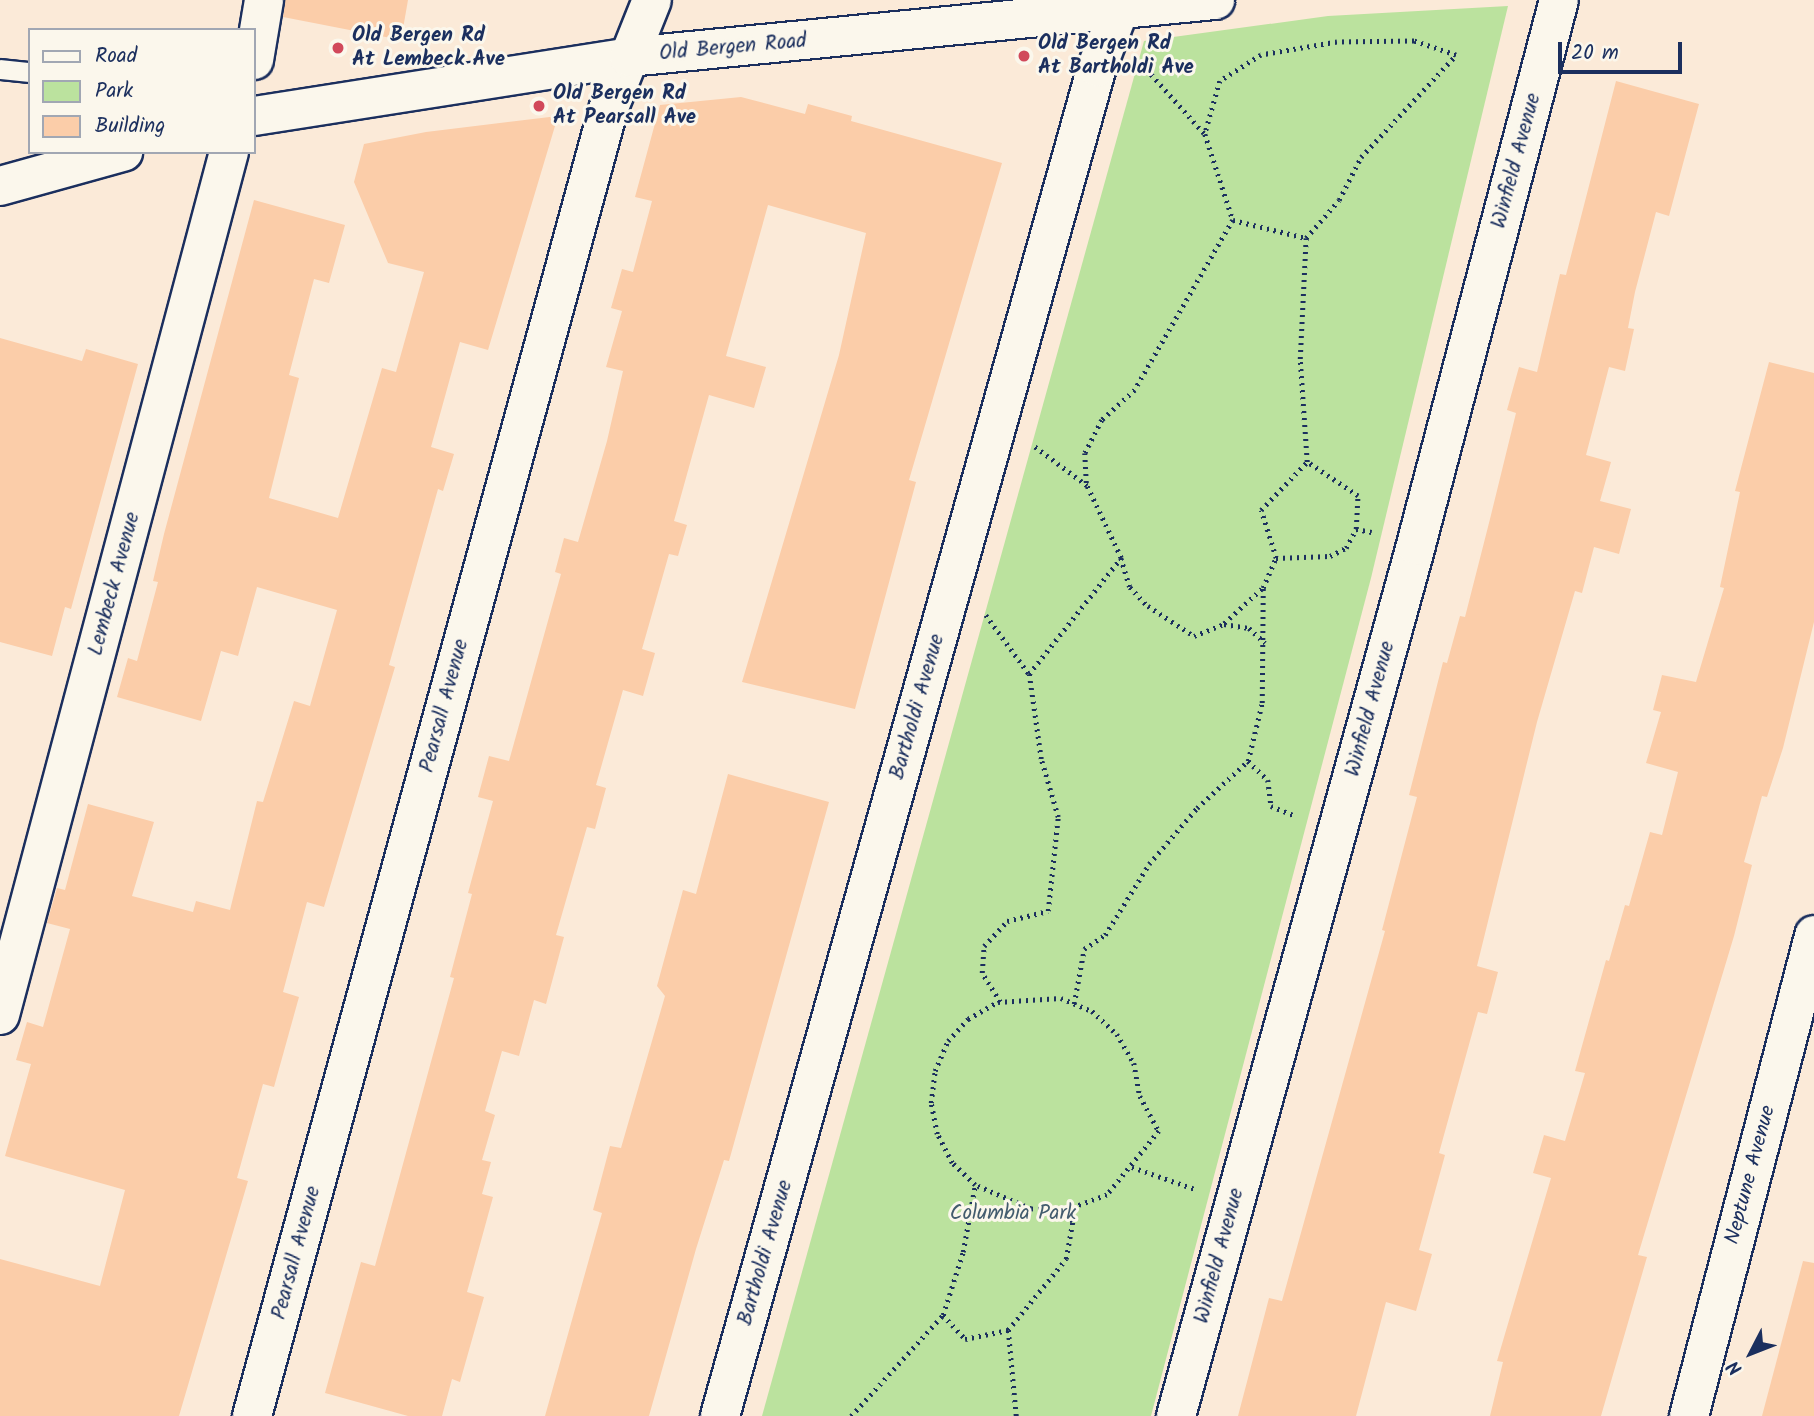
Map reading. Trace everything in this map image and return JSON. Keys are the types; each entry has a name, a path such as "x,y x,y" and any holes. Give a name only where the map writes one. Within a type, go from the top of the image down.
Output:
{"street":[{"name":"Pearsall Avenue","path":"252,1416 602,133 652,0"},
{"name":"Old Bergen Road","path":"256,116 629,57 1120,6 1215,0"},
{"name":"Winfield Avenue","path":"1176,1416 1416,545 1559,0"},
{"path":"256,38 259,5"},
{"name":"Bartholdi Avenue","path":"720,1416 1097,67 1120,6"},
{"path":"0,186 80,158 109,154"},
{"name":"Lembeck Avenue","path":"0,1015 228,154"},
{"name":"Neptune Avenue","path":"1689,1416 1814,935"}],"lane":[{"path":"0,69 28,72"}],"path":[{"path":"1136,58 1205,134 1233,220 1135,390 1102,419 1085,453 1087,486 1121,558 1130,587 1148,606 1194,636 1224,624 1263,588 1276,558 1261,510 1307,462 1300,359 1306,238 1339,200 1361,157 1456,55 1414,41 1337,42 1261,55 1220,81 1205,134"},
{"path":"1233,220 1306,238"},
{"path":"1024,439 1087,486"},
{"path":"1276,558 1330,556 1346,548 1356,529 1358,496 1307,462"},
{"path":"1356,529 1372,531"},
{"path":"1029,674 1121,558"},
{"path":"1074,1004 1084,949 1105,936 1149,864 1189,817 1221,782 1248,761 1262,703 1265,643 1263,588"},
{"path":"979,607 1029,674 1041,759 1058,817 1048,911 1007,921 984,946 982,972 1000,1002"},
{"path":"1224,624 1249,628 1265,643"},
{"path":"1248,761 1268,780 1270,806 1296,816"},
{"path":"1061,998 1074,1004 1092,1012 1117,1034 1134,1063 1140,1096 1159,1131 1107,1195 1060,1212 1031,1209 975,1185 952,1163 937,1134 931,1103 935,1071 948,1041 968,1019 1000,1002 1061,998"},
{"path":"1132,1167 1195,1189"},
{"path":"851,1416 943,1315 963,1252 975,1185"},
{"path":"943,1315 965,1339 1008,1330 1066,1259 1073,1222 1060,1212"},
{"path":"1008,1330 1016,1416"}],"green space":[{"name":"Columbia Park","path":"1508,6 1371,578 1151,1416 762,1416 1144,41 1328,16"}],"building":[{"path":"285,0 408,0 401,40 283,17"},
{"path":"1616,81 1699,104 1669,216 1656,212 1635,292 1628,328 1634,329 1625,371 1609,367 1586,455 1611,462 1600,501 1631,509 1619,554 1594,547 1582,593 1575,591 1537,722 1477,966 1498,972 1487,1014 1478,1012 1439,1153 1445,1155 1419,1250 1432,1254 1416,1311 1386,1302 1356,1416 1238,1416 1269,1298 1282,1301 1385,931 1382,930 1417,797 1409,795 1443,662 1447,663 1460,616 1465,617 1516,413 1507,410 1519,367 1537,372 1560,274 1566,275"},
{"path":"741,97 805,114 808,104 852,116 851,121 1002,163 909,480 916,482 855,709 742,682 839,355 866,233 768,205 726,356 766,367 754,408 709,395 674,521 687,525 678,556 669,554 642,649 655,653 643,696 623,690 596,785 606,788 595,829 587,827 556,935 564,937 546,1004 534,1000 519,1056 502,1051 485,1111 495,1115 482,1160 491,1162 482,1194 493,1197 467,1292 484,1297 460,1382 452,1379 442,1416 408,1416 325,1393 361,1262 375,1266 454,978 450,977 472,894 468,893 493,801 478,797 489,756 509,761 561,574 555,572 564,538 578,542 607,441 623,371 606,367 622,311 611,308 622,269 633,272 652,201 635,197 660,105"},
{"path":"558,116 488,350 460,342 431,447 454,454 443,491 438,489 389,665 395,667 324,907 307,902 283,992 299,997 274,1087 263,1084 237,1178 248,1181 179,1416 0,1416 0,1259 100,1286 125,1190 5,1156 31,1064 16,1060 27,1022 43,1027 70,929 47,923 57,888 65,890 88,804 154,822 132,896 193,912 196,901 230,910 257,801 263,802 294,701 310,706 337,610 257,587 238,656 221,651 201,721 117,697 128,658 137,661 158,582 153,581 164,534 254,200 345,225 329,283 314,279 289,375 299,378 269,498 338,518 382,368 396,372 424,272 388,263 354,182 364,144 426,132"},
{"path":"0,338 82,361 86,349 138,364 71,609 65,607 52,656 0,642"},
{"path":"1769,362 1814,373 1814,622 1783,748 1767,797 1762,796 1744,862 1752,865 1734,936 1638,1255 1647,1257 1601,1416 1490,1416 1503,1362 1497,1361 1551,1178 1533,1173 1544,1135 1565,1141 1585,1073 1575,1071 1606,960 1609,961 1625,905 1629,906 1650,832 1662,835 1678,772 1646,763 1661,712 1653,710 1662,675 1696,682 1724,588 1720,587 1740,492 1735,491"},
{"path":"728,774 829,802 729,1161 724,1160 696,1249 649,1416 545,1416 602,1213 593,1210 610,1146 621,1148 665,996 657,986 683,890 696,894"},
{"path":"1803,1261 1814,1263 1814,1416 1762,1416"}],"place":[{"name":"Old Bergen Rd At Lembeck Ave","path":"338,48"},
{"name":"Old Bergen Rd At Bartholdi Ave","path":"1024,56"},
{"name":"Old Bergen Rd At Pearsall Ave","path":"539,106"}]}
